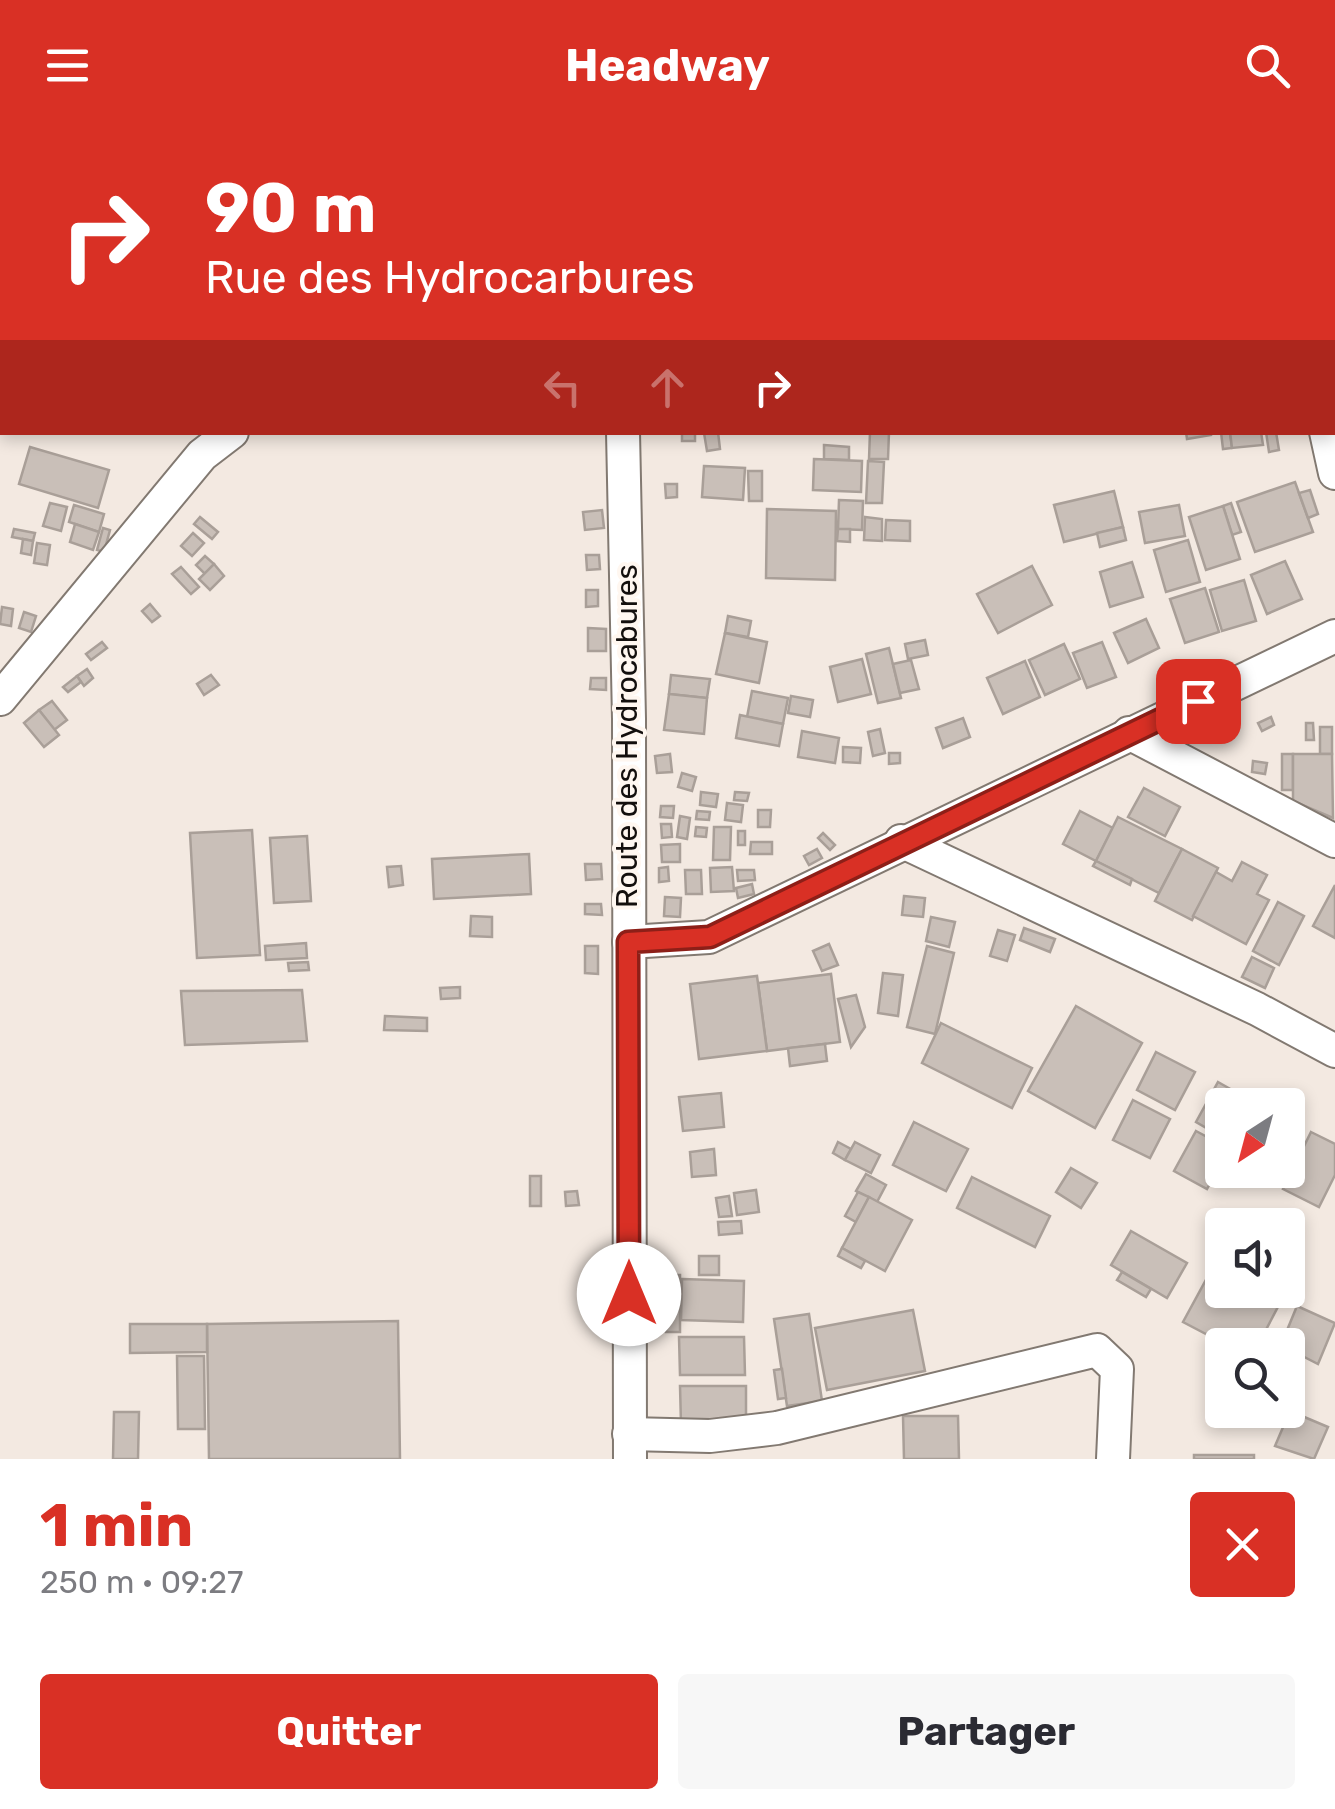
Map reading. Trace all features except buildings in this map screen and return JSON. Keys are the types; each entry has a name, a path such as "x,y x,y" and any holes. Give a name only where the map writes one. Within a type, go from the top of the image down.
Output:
{"street":[{"path":"0,699 202,455 228,435"},
{"name":"Route des Hydrocabures","path":"624,435 630,1446"},
{"path":"1327,435 1335,473"},
{"path":"628,942 710,937 901,841 1335,636"},
{"path":"1129,733 1335,841"},
{"path":"901,841 1256,1008 1335,1051"},
{"path":"630,1446 777,1428 1097,1350 1116,1369 1114,1459"}],"route":[{"path":"629,1294 628,942 710,937 901,841 1198,701"}]}
